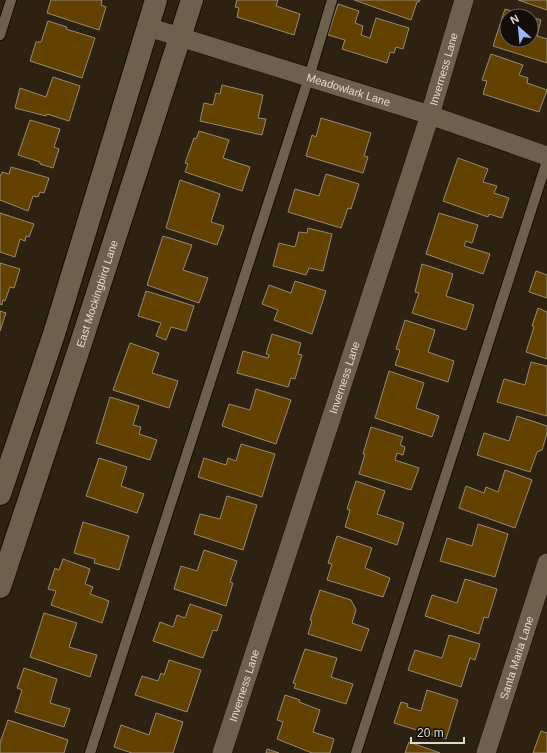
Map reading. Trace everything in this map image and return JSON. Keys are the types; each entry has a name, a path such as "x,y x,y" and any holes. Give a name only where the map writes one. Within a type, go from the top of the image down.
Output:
{"main road":[{"path":"0,494 54,334 156,0"},
{"name":"East Mockingbird Lane","path":"0,586 81,343 192,0"},
{"path":"54,334 81,343"}],"street":[{"name":"Inverness Lane","path":"222,753 430,115 464,0"},
{"name":"Meadowlark Lane","path":"148,27 430,115 547,156"},
{"name":"Santa Maria Lane","path":"486,753 547,563"}],"lane":[{"path":"0,35 12,0"},
{"path":"90,753 309,77 332,0"},
{"path":"356,753 547,161"}],"building":[{"path":"51,0 102,0 101,5 106,7 99,30 47,13"},
{"path":"237,0 278,0 276,6 300,14 294,35 237,17 239,8 235,7"},
{"path":"354,0 420,0 417,2 411,20"},
{"path":"518,0 547,0 547,10"},
{"path":"338,4 359,11 355,23 363,26 361,35 370,38 376,18 409,28 403,49 396,47 394,53 390,52 387,63 342,49 345,40 328,35"},
{"path":"48,21 67,27 66,29 95,38 82,78 30,61 36,42 41,42"},
{"path":"499,28 499,48 493,46"},
{"path":"539,37 547,39 547,63 499,48 539,48"},
{"path":"491,54 523,65 519,75 528,78 527,83 547,90 539,112 483,94 487,81 482,80"},
{"path":"53,77 80,86 69,121 47,114 46,116 15,108 20,88 46,97"},
{"path":"222,85 263,95 258,118 266,119 262,135 200,121 204,103 213,105 216,93 220,94"},
{"path":"321,118 371,133 364,156 368,157 363,173 306,156 312,135 316,137"},
{"path":"30,120 60,129 54,147 59,149 53,168 18,155"},
{"path":"199,131 229,140 223,158 250,167 242,191 185,172 188,164 185,163 194,138 196,139"},
{"path":"458,158 488,169 483,182 497,186 494,193 509,198 502,218 489,214 488,217 443,201"},
{"path":"11,167 49,178 44,193 40,192 38,197 33,196 28,211 0,200 0,177 2,172 9,174"},
{"path":"326,174 359,184 351,209 348,208 341,228 288,212 295,189 319,196"},
{"path":"180,180 220,194 211,222 224,226 217,245 166,228"},
{"path":"0,213 34,224 29,237 26,236 25,241 20,239 15,257 0,252"},
{"path":"439,213 478,225 472,243 466,241 464,246 490,254 483,274 426,254"},
{"path":"308,228 332,234 323,271 309,268 306,275 273,266 279,243 295,247 299,232 307,233"},
{"path":"163,236 192,245 183,270 208,278 199,303 147,285"},
{"path":"0,263 20,269 14,288 10,287 2,305 0,304"},
{"path":"422,264 453,274 446,296 474,305 466,330 412,313 419,293 415,292"},
{"path":"536,271 547,275 547,298 529,292"},
{"path":"295,281 326,291 312,334 274,320 278,310 262,304 269,285 291,293"},
{"path":"146,291 194,306 186,331 171,327 166,340 156,336 161,323 138,316"},
{"path":"538,308 547,312 547,359 526,352"},
{"path":"0,311 6,313 0,331"},
{"path":"405,320 435,330 428,352 454,361 448,382 395,365 400,350 396,349"},
{"path":"272,334 301,343 298,354 302,355 295,379 291,378 288,387 237,373 243,351 268,358 269,355 266,354"},
{"path":"130,343 159,353 152,373 178,381 169,408 113,390"},
{"path":"531,362 547,366 547,416 497,402 504,379 525,385"},
{"path":"389,371 424,383 416,408 439,416 432,437 375,418"},
{"path":"256,389 291,400 276,444 222,426 229,404 250,410"},
{"path":"110,397 139,406 133,425 141,427 139,434 157,440 150,460 96,443"},
{"path":"517,416 547,426 547,433 542,450 537,452 530,472 477,455 484,433 509,441"},
{"path":"371,427 403,437 400,445 405,447 403,455 397,453 395,460 419,468 411,490 359,474"},
{"path":"241,444 275,454 262,497 198,477 204,458 226,465 228,458 236,461"},
{"path":"99,458 127,467 121,486 144,494 137,513 86,496"},
{"path":"505,470 532,480 515,528 459,508 466,486 484,493 486,487 498,492"},
{"path":"356,481 385,491 377,514 404,523 397,545 345,527 350,510 347,509"},
{"path":"227,496 257,505 243,550 194,534 200,514 220,519"},
{"path":"83,522 129,536 119,570 94,563 95,559 74,553"},
{"path":"478,524 508,534 495,577 440,561 447,538 472,546"},
{"path":"337,536 372,548 365,568 390,578 383,597 327,580 332,564 328,563"},
{"path":"204,550 237,561 230,582 233,583 226,606 174,589 181,566 197,571"},
{"path":"63,559 90,569 85,584 93,587 90,594 109,601 102,623 51,605 56,591 48,589 55,568 59,570"},
{"path":"465,579 497,589 488,618 484,617 479,634 425,616 432,595 457,603"},
{"path":"320,590 351,600 356,610 352,623 369,629 361,651 308,634 312,621 310,620"},
{"path":"190,604 222,615 217,631 213,630 203,658 153,641 160,622 173,627 177,615 185,618"},
{"path":"44,613 77,623 69,647 97,655 90,677 30,657"},
{"path":"449,635 480,644 475,660 470,658 461,687 408,670 415,650 442,658"},
{"path":"305,649 337,658 331,677 353,684 346,704 294,688 296,684 293,683"},
{"path":"169,660 201,670 187,712 135,695 142,676 158,681 161,673 164,675"},
{"path":"24,668 57,679 50,703 70,709 64,727 15,712 22,690 17,688"},
{"path":"427,690 458,700 446,739 394,723 401,702 408,704 407,707 421,711"},
{"path":"285,695 300,700 299,702 320,710 313,732 334,739 330,753 312,753 277,739 283,722 277,720"},
{"path":"156,713 183,722 173,753 132,753 114,747 121,725 149,735"},
{"path":"8,720 68,740 64,753 0,753 0,743"},
{"path":"541,731 547,733 547,753 533,753"},
{"path":"409,742 440,753 405,753"},
{"path":"267,749 279,753 266,753"}]}
